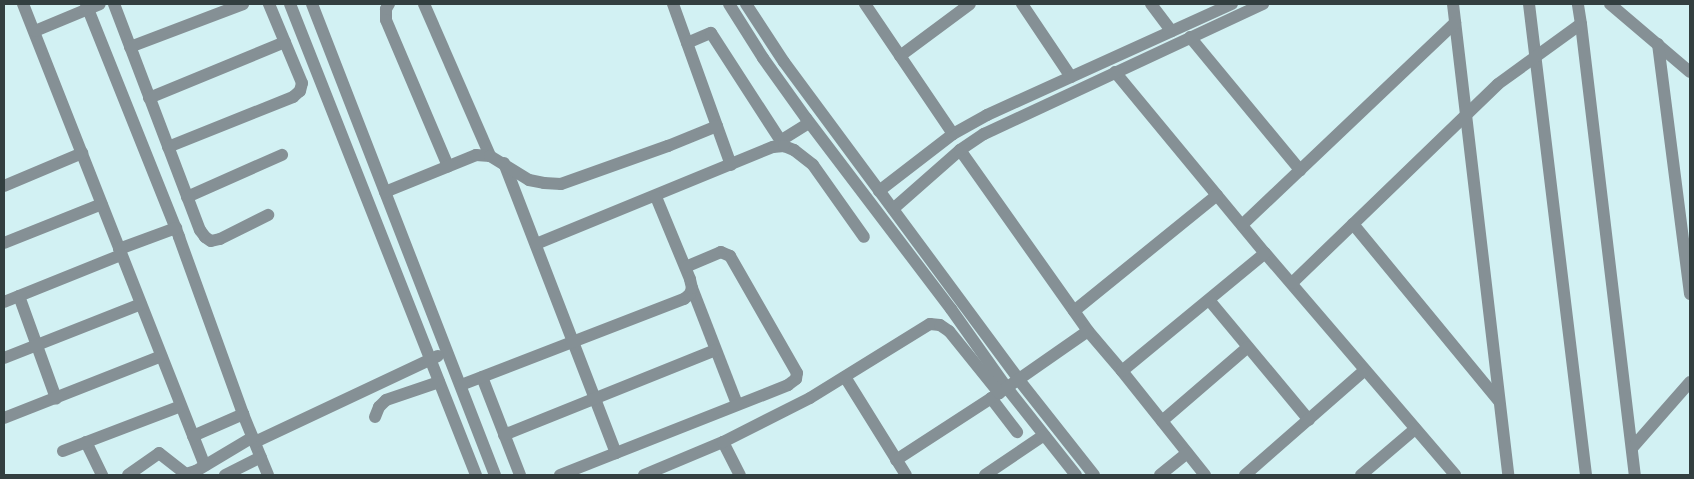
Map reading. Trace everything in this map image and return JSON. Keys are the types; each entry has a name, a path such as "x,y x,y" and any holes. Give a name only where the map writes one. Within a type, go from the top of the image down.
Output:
{"street":[{"path":"23,4 193,436 211,462 224,475 261,457"},
{"path":"114,4 200,230 211,241 268,215"},
{"path":"130,48 243,4"},
{"path":"168,147 293,97 300,91 302,83 269,4"},
{"path":"290,4 476,475"},
{"path":"312,4 495,475"},
{"path":"389,4 386,9 386,20 448,166"},
{"path":"424,4 490,156"},
{"path":"673,4 731,165"},
{"path":"729,4 763,58 809,122 951,308 999,393 1018,432"},
{"path":"746,4 784,62 880,192 1019,380 1094,475"},
{"path":"900,56 970,4"},
{"path":"1022,4 1071,77"},
{"path":"1150,4 1171,32"},
{"path":"880,192 953,134 987,115 1232,4"},
{"path":"893,209 960,150 997,126 1263,4"},
{"path":"1453,4 1508,475"},
{"path":"1529,4 1586,475"},
{"path":"1578,4 1635,475"},
{"path":"1610,4 1690,72"},
{"path":"868,5 953,134"},
{"path":"34,31 91,6 176,228 243,414 268,475"},
{"path":"1242,225 1455,23"},
{"path":"1292,283 1498,84 1581,24"},
{"path":"687,42 711,33 782,144 794,150 814,165 864,237"},
{"path":"1190,37 1300,170"},
{"path":"149,98 285,42"},
{"path":"1658,44 1690,294"},
{"path":"1114,72 1265,253 1455,475"},
{"path":"536,244 656,197 782,144 809,122"},
{"path":"384,192 476,155 490,156 529,180 544,184 561,184 668,146 716,126"},
{"path":"960,150 1088,331 1205,475"},
{"path":"4,186 82,153"},
{"path":"187,197 282,155"},
{"path":"504,163 616,453"},
{"path":"1074,311 1217,195"},
{"path":"656,197 686,268 715,350 738,404"},
{"path":"4,243 102,204"},
{"path":"1353,224 1499,402"},
{"path":"4,302 176,228"},
{"path":"560,475 793,383 797,373 730,256 721,252 686,268"},
{"path":"1122,371 1265,253"},
{"path":"461,385 684,299 690,294 692,288"},
{"path":"19,296 56,398"},
{"path":"1209,300 1309,420"},
{"path":"4,358 141,304"},
{"path":"644,475 723,442 810,398 930,324 951,308"},
{"path":"930,324 940,325 949,331 999,393 1044,436 1076,475"},
{"path":"896,460 1019,380 1088,331"},
{"path":"1162,421 1248,346"},
{"path":"504,435 715,350"},
{"path":"128,475 159,453 186,474 254,440 448,351"},
{"path":"4,418 161,356"},
{"path":"1246,475 1366,370"},
{"path":"482,377 520,475"},
{"path":"845,377 906,475"},
{"path":"375,418 379,407 386,400 439,382"},
{"path":"1632,448 1690,382"},
{"path":"63,451 181,406"},
{"path":"193,436 243,414"},
{"path":"1361,475 1415,428"},
{"path":"985,475 1044,436"},
{"path":"86,442 102,475"},
{"path":"723,442 740,475"},
{"path":"1160,475 1187,453"}]}
